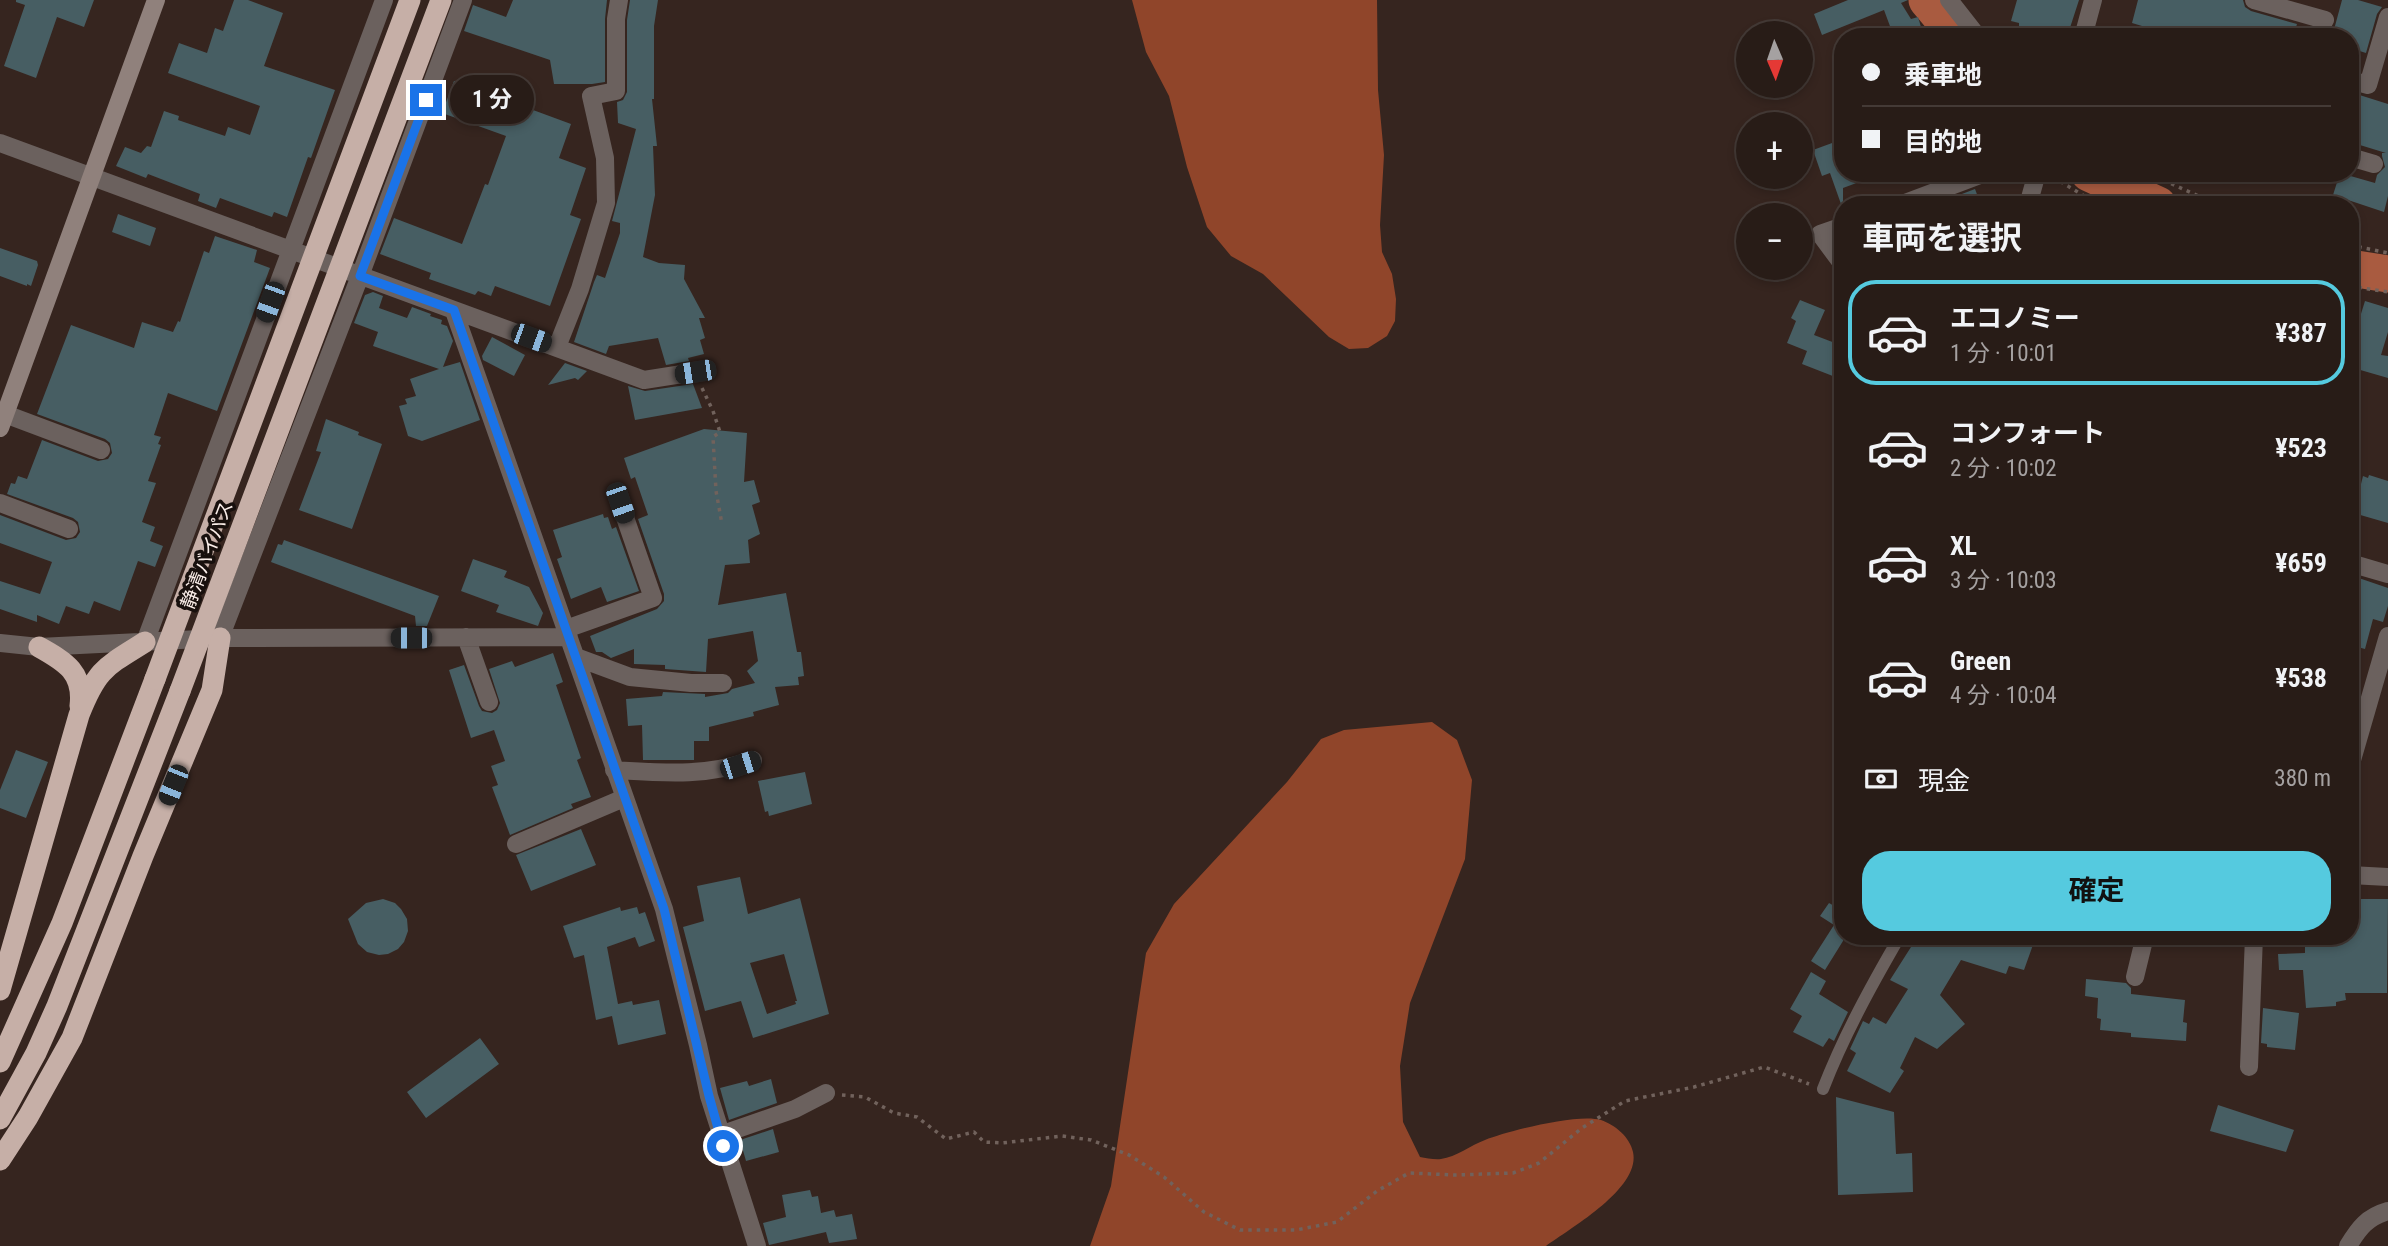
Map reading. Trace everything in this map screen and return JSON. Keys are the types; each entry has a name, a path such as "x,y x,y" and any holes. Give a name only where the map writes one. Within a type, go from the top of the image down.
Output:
{"highway":[{"name":"静清バイパス","path":"0,1062 62,923 410,0"},
{"name":"静清バイパス","path":"0,1119 57,1006 180,691 442,0"},
{"path":"0,1160 28,1117 72,1038 212,690 220,638"},
{"path":"0,989 79,715 95,678 117,659 145,642"},
{"path":"39,647 57,657 78,678 82,691 79,715"}],"street":[{"path":"101,450 3,421 156,0"},
{"path":"145,642 384,0"},
{"path":"220,638 463,0"},
{"path":"557,347 580,289 606,203 605,158 591,96 616,91 616,19 619,0"},
{"path":"1949,0 1971,28"},
{"path":"2085,28 2093,0"},
{"path":"2254,0 2325,20"},
{"path":"2359,82 2368,85 2388,18"},
{"path":"0,143 643,380 695,372"},
{"path":"2359,160 2374,164"},
{"path":"1924,196 1960,182"},
{"path":"1834,229 1820,234 1834,253"},
{"path":"454,310 664,909 720,1135 757,1246"},
{"path":"0,503 69,528"},
{"path":"0,643 39,647 220,638 466,638 568,633 653,598 620,503"},
{"path":"2359,566 2388,574"},
{"path":"2359,736 2388,636"},
{"path":"466,638 489,702"},
{"path":"576,657 630,677 723,683"},
{"path":"614,769 664,773 708,772 753,760"},
{"path":"516,844 624,797"},
{"path":"2359,875 2388,877"},
{"path":"2135,977 2143,945"},
{"path":"2249,1067 2253,945"},
{"path":"720,1135 794,1109 826,1093"},
{"path":"2348,1246 2360,1226 2373,1215 2388,1211"}],"lane":[{"path":"1823,1089 1836,1056 1876,975 1894,945"}],"path":[{"path":"2062,182 2084,196"},
{"path":"2168,182 2198,196"},
{"path":"2359,247 2388,253"},
{"path":"2359,287 2388,292"},
{"path":"695,372 720,432 713,437 716,491 722,524"},
{"path":"826,1093 865,1097 894,1112 917,1117 946,1139 974,1132 984,1142 1002,1143 1062,1136 1091,1140 1129,1155 1164,1177 1204,1212 1240,1230 1296,1230 1337,1222 1377,1191 1409,1173 1513,1173 1539,1163 1582,1128 1625,1101 1694,1087 1764,1067 1823,1089"}],"shaded area":[{"path":"1132,0 1377,0 1378,90 1384,155 1380,225 1382,252 1392,274 1396,299 1395,321 1387,336 1368,348 1349,349 1329,337 1263,274 1231,256 1207,227 1187,167 1169,96 1146,52"},
{"path":"1432,722 1457,740 1472,780 1465,859 1410,1003 1400,1066 1403,1122 1420,1157 1439,1159 1452,1156 1485,1140 1526,1128 1576,1119 1601,1120 1621,1132 1629,1141 1633,1152 1633,1166 1626,1179 1602,1206 1546,1246 1090,1246 1111,1186 1146,953 1174,904 1287,782 1321,739 1344,730"}],"building":[{"path":"16,0 94,0 84,27 57,17 36,78 4,66 25,5"},
{"path":"234,0 248,0 283,13 264,66 335,90 287,217 274,212 272,217 220,198 216,208 198,201 200,194 148,174 146,178 116,166 125,147 141,153 147,146 151,147 164,111 179,116 178,120 225,136 228,127 250,135 260,106 168,73 179,43 207,53 215,28 223,31"},
{"path":"513,0 607,0 605,82 554,84 550,60 464,31 473,5 506,17"},
{"path":"630,0 658,0 654,26 652,99 657,146 653,146 655,195 643,257 659,263 685,265 684,279 705,318 699,318 705,338 700,340 704,354 688,358 689,361 666,365 658,338 609,346 606,354 574,342 594,282 597,275 605,278 620,233 620,223 612,221 636,129 618,123 617,102 623,100 627,92 627,20"},
{"path":"1848,0 1908,0 1901,3 1911,19 1918,17 1921,28 1891,28 1884,10 1822,35 1814,14"},
{"path":"2017,0 2079,0 2070,28 2025,28 2011,21"},
{"path":"2138,0 2243,0 2245,7 2251,11 2297,24 2296,28 2141,28 2132,23"},
{"path":"2342,0 2358,0 2382,7 2377,14 2366,53 2359,51 2359,28 2334,28"},
{"path":"454,81 571,124 559,158 586,168 570,215 581,219 550,306 495,286 491,296 478,291 475,295 429,279 431,273 380,254 394,218 462,244 485,184 488,185 506,136 442,113"},
{"path":"2359,95 2388,104 2388,196 2384,212 2359,204 2359,196 2333,195 2337,182 2359,182 2359,178 2375,183 2377,175 2385,167 2382,153 2386,153 2359,145"},
{"path":"1834,142 1834,182 1859,182 1843,188 1843,196 1838,196 1830,173 1822,176 1813,150"},
{"path":"1975,189 1978,196 1957,196"},
{"path":"118,214 156,228 150,246 112,232"},
{"path":"215,236 257,250 254,262 270,268 217,411 168,393 154,435 161,437 158,444 161,445 148,481 156,483 142,522 155,527 150,541 163,546 155,567 138,561 120,611 94,601 89,614 66,606 59,624 37,615 37,622 0,609 0,581 40,594 52,562 0,543 0,515 66,540 76,538 80,532 78,522 73,518 7,494 11,483 15,484 18,476 27,479 42,440 98,461 108,459 112,453 110,443 105,439 37,414 71,325 134,348 142,322 173,332 178,321 180,322 204,251 209,253"},
{"path":"0,248 37,261 31,286 0,276"},
{"path":"373,292 383,296 379,308 407,318 412,307 442,320 441,324 447,326 453,341 443,367 460,362 480,420 422,441 408,436 399,406 407,404 405,399 416,396 410,379 439,369 373,346 378,332 354,323 365,295"},
{"path":"1800,300 1825,310 1814,335 1834,343 1834,376 1802,364 1807,351 1787,343 1796,321 1791,318"},
{"path":"2365,301 2388,308 2388,332 2381,355 2388,356 2388,378 2359,370 2360,317"},
{"path":"492,337 525,355 514,376 483,360 482,356"},
{"path":"565,363 587,371 578,380 575,378 548,385"},
{"path":"693,384 702,408 635,420 628,386 645,391"},
{"path":"326,419 382,444 352,529 299,510 321,452 316,451"},
{"path":"704,429 747,433 744,482 754,480 760,502 752,505 760,534 748,540 750,563 725,565 718,605 786,593 797,652 801,652 804,676 798,677 799,685 775,687 779,705 753,712 754,716 709,727 709,741 694,741 694,760 643,760 642,725 628,726 626,699 662,696 663,692 705,694 705,697 728,693 732,689 755,683 747,671 758,661 753,631 708,639 706,672 665,669 665,665 634,664 634,649 611,658 602,652 596,652 590,636 657,609 664,601 664,594 638,519 648,515 635,477 631,479 624,458"},
{"path":"2369,475 2388,481 2388,523 2359,515 2359,492 2363,476 2368,478"},
{"path":"603,514 604,518 608,517 612,529 616,527 639,591 607,602 601,587 571,599 557,559 562,557 553,530"},
{"path":"284,540 439,596 427,626 416,626 415,616 271,562 278,544 282,545"},
{"path":"473,559 507,571 504,577 529,587 543,613 538,626 496,612 499,605 461,591"},
{"path":"2359,578 2388,588 2388,606 2383,622 2373,619 2365,649 2359,647"},
{"path":"553,653 563,682 556,685 581,758 577,760 591,797 571,804 573,808 510,835 492,787 498,785 491,766 505,761 494,730 471,738 449,670 464,665 479,706 482,711 492,713 500,703 489,669 512,661 515,667"},
{"path":"16,750 48,762 26,818 0,808 0,790"},
{"path":"805,772 812,804 769,816 768,811 765,812 758,781"},
{"path":"581,829 596,865 531,891 516,855"},
{"path":"740,877 748,914 800,898 829,1014 753,1038 741,1001 705,1011 683,927 704,921 697,886","holes":["784,954 796,1004 767,1014 750,963"]},
{"path":"383,899 395,903 401,909 407,919 408,931 398,949 379,955 367,952 358,944 348,919 366,903"},
{"path":"2359,899 2388,899 2387,993 2345,993 2346,1000 2336,1002 2336,1006 2306,1008 2303,970 2279,970 2278,954 2305,953 2305,945 2359,945"},
{"path":"1829,903 1834,906 1834,925 1820,916"},
{"path":"620,907 621,911 637,907 639,914 645,912 655,941 639,947 635,937 607,947 618,1004 632,1001 633,1005 659,1000 666,1034 618,1045 612,1016 596,1020 584,955 574,958 563,926"},
{"path":"1834,925 1834,945 1841,945 1825,970 1811,961"},
{"path":"1908,945 2033,945 2024,970 2009,966 2006,974 1961,960 1940,995 1965,1024 1937,1049 1915,1037 1900,1068 1904,1071 1890,1093 1847,1071 1856,1053 1850,1049 1863,1021 1869,1024 1873,1017 1886,1024 1908,989 1890,980 1911,947"},
{"path":"1811,972 1826,981 1819,994 1848,1012 1834,1041 1829,1038 1823,1047 1793,1032 1802,1016 1790,1009"},
{"path":"2086,979 2126,983 2131,988 2131,994 2185,1000 2183,1022 2187,1023 2186,1041 2131,1037 2131,1033 2100,1030 2101,1019 2097,1018 2098,998 2085,996"},
{"path":"2263,1008 2299,1013 2295,1050 2267,1047 2267,1044 2261,1043"},
{"path":"480,1038 499,1064 426,1118 407,1092"},
{"path":"771,1079 777,1103 729,1120 720,1088 747,1081 749,1086"},
{"path":"1836,1097 1894,1112 1896,1154 1912,1153 1913,1192 1838,1195"},
{"path":"2218,1105 2294,1130 2286,1152 2210,1131"},
{"path":"773,1129 779,1152 746,1161 740,1140"},
{"path":"810,1190 812,1197 818,1196 821,1213 834,1210 836,1217 852,1214 857,1239 829,1243 826,1232 769,1245 763,1223 786,1217 782,1195"}],"waterway":[{"path":"1927,0 1950,28"},
{"path":"2108,182 2139,196"},
{"path":"2359,269 2388,274"}],"route":[{"path":"426,100 360,276 454,310 664,909 723,1146"}]}
